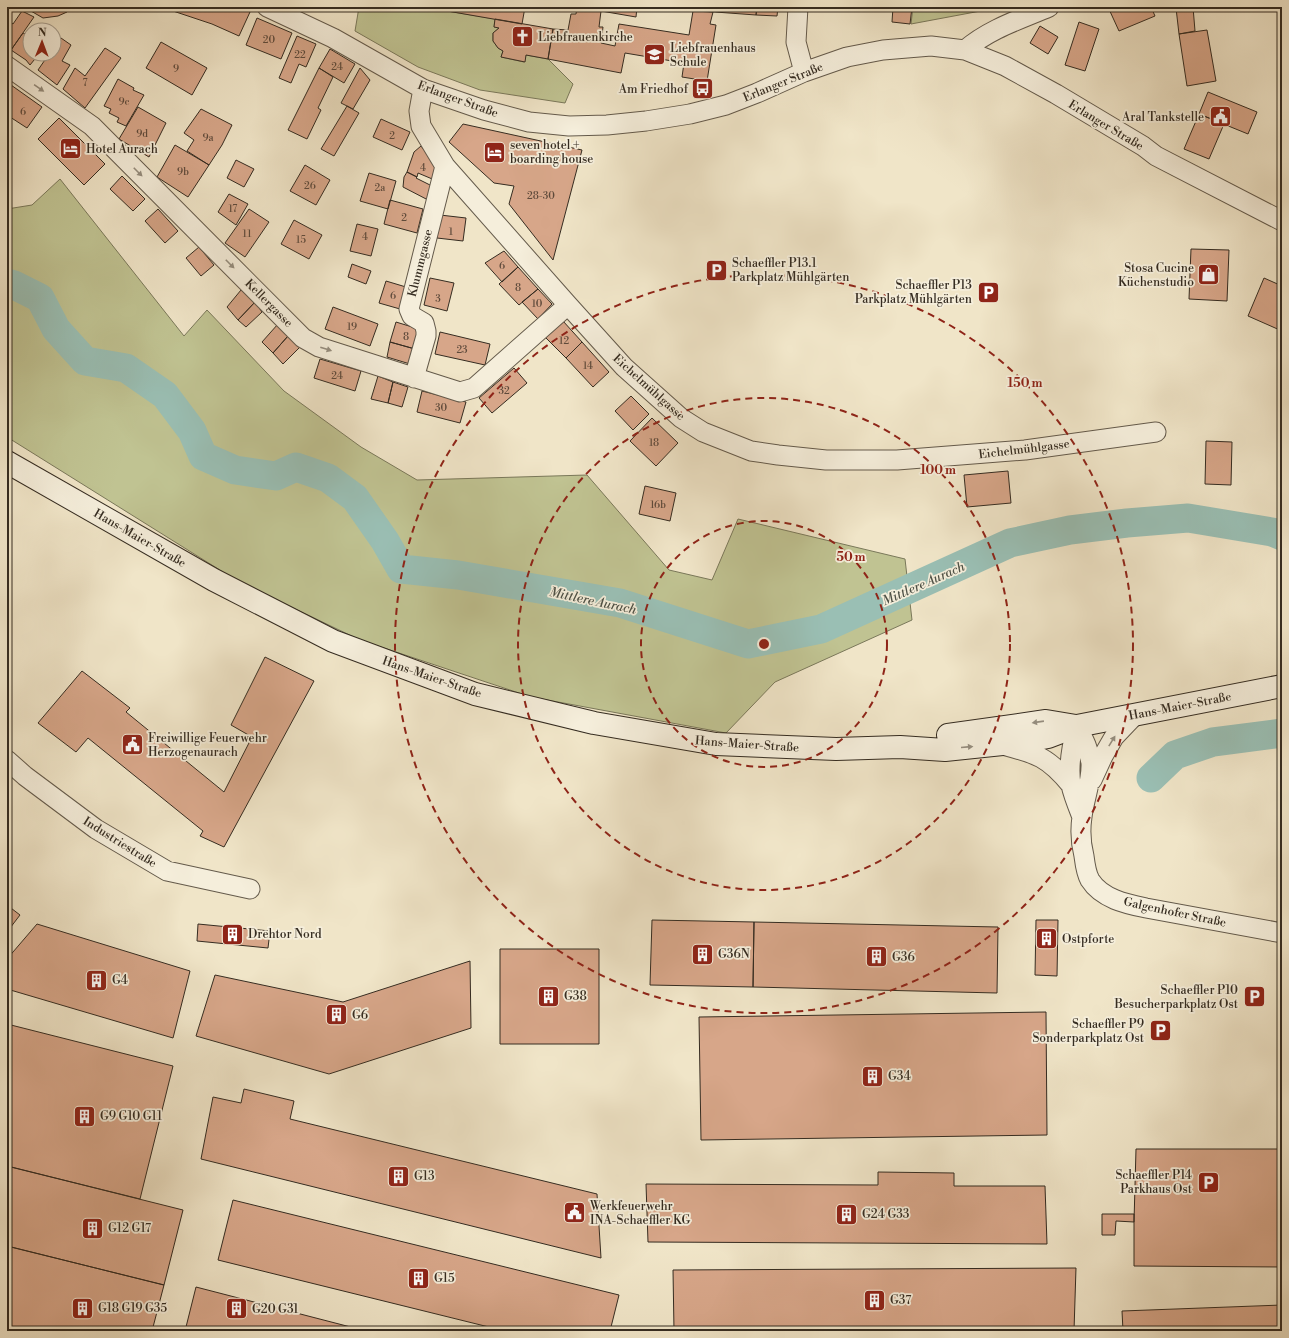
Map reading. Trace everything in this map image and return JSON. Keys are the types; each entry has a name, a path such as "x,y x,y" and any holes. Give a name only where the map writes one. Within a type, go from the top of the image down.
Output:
{"street":[{"name":"Erlanger Straße","path":"267,7 333,38 423,89 484,110 529,122 568,126 607,125 690,114 726,104 757,93 804,72 847,58 884,50 931,46 965,50 1005,66 1056,94 1143,146 1156,156 1282,221"},
{"path":"798,7 796,42 804,72"},
{"path":"965,50 974,41 1001,27 1049,7"},
{"name":"Kellergasse","path":"7,66 92,126 303,338 319,347 460,392 474,388 568,305"},
{"name":"Eichelmühlgasse","path":"423,89 420,111 421,126 445,166 624,366 681,418 704,432 751,451 826,460 897,460 1025,450 1156,432"},
{"name":"Klummgasse","path":"414,378 426,331 424,323 412,316 409,310 445,166"},
{"name":"Hans-Maier-Straße","path":"7,462 214,580 333,641 474,694 594,723 716,744 836,749 900,747 945,750 1048,737 1077,726 1282,686"},
{"name":"Galgenhofer Straße","path":"1080,787 1103,756 1114,737 1135,715"},
{"name":"Hans-Maier-Straße","path":"900,747 943,736 1046,721 1077,726"},
{"name":"Galgenhofer Straße","path":"1077,726 1084,738 1090,756 1091,765 1080,787 1082,848 1090,880 1111,898 1127,904 1282,933"},
{"path":"1002,744 1034,753 1046,760 1080,787"},
{"name":"Industriestraße","path":"7,760 25,776 96,829 167,871 250,889"}],"green space":[{"path":"359,7 424,7 495,19 494,27 499,28 493,33 493,41 498,48 503,51 501,57 524,62 526,55 548,59 573,84 565,103 480,90 418,67 355,31"},
{"path":"913,7 1002,7 911,24"},
{"path":"60,179 184,336 207,310 284,391 361,447 417,480 587,475 669,570 712,580 738,519 905,559 912,620 775,682 726,733 531,697 360,640 239,582 7,437 7,209 32,205"}],"building":[{"path":"24,7 71,7 67,12 58,16 43,18"},
{"path":"161,7 239,7 250,12 239,36 212,24"},
{"path":"424,7 525,7 522,24"},
{"path":"577,7 637,7 636,17 601,11 599,27 603,27 601,43 615,46 619,24 689,35 693,11 713,12 710,24 716,25 707,81 682,77 684,63 625,53 621,73 548,59 553,29 568,30 571,14 576,14"},
{"path":"689,7 757,7 756,15 688,10"},
{"path":"757,7 778,7 777,16 756,15"},
{"path":"893,7 912,7 910,24 892,22"},
{"path":"1108,7 1151,7 1155,16 1119,31"},
{"path":"1193,7 1195,31 1179,34 1176,8"},
{"path":"22,11 34,17 31,22 22,22 22,34 11,50 7,47 7,20 13,24"},
{"path":"257,18 292,33 281,59 246,45"},
{"name":"Liebfrauenkirche","path":"495,19 553,29 548,59 526,55 525,62 501,57 503,51 498,48 493,41 493,33 499,28 494,27"},
{"path":"1079,22 1099,29 1085,71 1065,65"},
{"path":"1040,26 1058,37 1048,54 1030,43"},
{"path":"1207,30 1216,81 1187,86 1179,34"},
{"path":"22,34 22,57 11,50"},
{"path":"297,36 316,44 306,67 299,64 291,83 279,78"},
{"path":"62,39 71,45 62,61"},
{"path":"161,42 207,68 192,95 146,68"},
{"path":"105,48 121,58 85,108 63,89 75,68 85,76"},
{"path":"330,49 355,64 344,83 319,68"},
{"path":"62,61 70,65 57,85 38,70 44,62"},
{"path":"319,68 333,77 318,108 321,110 307,139 288,130"},
{"path":"360,68 370,80 353,109 341,103"},
{"path":"118,79 134,88 133,90 144,95 126,126 117,122 119,118 109,113 111,109 104,106"},
{"path":"11,85 42,107 27,128 7,115 7,91"},
{"path":"1208,92 1257,112 1248,134 1199,114"},
{"path":"347,106 359,113 334,156 321,149"},
{"path":"138,107 166,123 149,157 119,139"},
{"path":"201,109 232,125 222,145 209,165 187,151 194,140 184,133"},
{"path":"1199,114 1224,124 1209,159 1184,149"},
{"path":"59,118 105,164 84,185 38,139"},
{"path":"381,119 410,132 402,150 373,137"},
{"path":"463,124 582,150 553,260 509,204 514,186 494,183 449,142"},
{"path":"175,145 209,165 188,197 157,177"},
{"path":"421,146 441,171 437,181 418,173 417,177 407,172 414,152"},
{"path":"236,160 254,169 244,187 227,178"},
{"path":"305,165 330,180 316,205 290,191"},
{"path":"407,172 434,187 430,201 403,187 404,177"},
{"path":"369,173 396,181 388,209 360,201"},
{"path":"122,176 145,199 133,211 110,189"},
{"path":"229,194 248,204 236,225 218,212"},
{"path":"390,200 423,209 417,233 384,224"},
{"path":"158,209 178,231 165,243 145,221"},
{"path":"249,209 269,222 245,257 225,243"},
{"path":"440,215 466,218 463,241 437,238"},
{"path":"294,220 322,235 309,259 281,244"},
{"path":"357,224 378,229 371,256 350,251"},
{"path":"199,247 214,265 201,276 186,258"},
{"name":"Stosa Cucine Küchenstudio","path":"1191,249 1229,250 1227,301 1189,299"},
{"path":"504,251 518,267 502,282 485,263"},
{"path":"352,264 371,271 366,284 348,277"},
{"path":"518,267 538,289 519,305 499,284"},
{"path":"430,278 454,283 447,311 424,305"},
{"path":"1264,278 1282,286 1282,331 1248,316"},
{"path":"386,281 406,287 400,309 379,303"},
{"path":"538,289 552,304 538,319 522,302"},
{"path":"241,290 255,302 238,320 227,307"},
{"path":"255,302 262,312 246,327 238,320"},
{"path":"333,307 378,324 370,346 325,329"},
{"path":"563,321 582,342 566,358 545,337"},
{"path":"396,322 422,330 415,349 390,342"},
{"path":"278,324 288,336 273,353 262,342"},
{"path":"440,332 490,344 485,365 435,354"},
{"path":"288,336 301,346 283,364 273,353"},
{"path":"390,342 415,349 410,364 387,357"},
{"path":"582,342 609,372 593,387 566,358"},
{"path":"320,359 361,371 355,391 314,378"},
{"path":"514,368 527,383 492,413 479,398"},
{"path":"378,376 393,382 388,403 371,399"},
{"path":"393,382 408,387 402,407 388,403"},
{"path":"422,391 466,402 460,423 417,412"},
{"path":"631,396 649,414 633,430 615,411"},
{"path":"1281,407 1282,438 1280,438"},
{"path":"652,418 678,443 656,466 630,441"},
{"path":"1206,441 1232,442 1231,485 1205,484"},
{"path":"1008,471 1011,503 967,507 964,475"},
{"path":"645,486 676,493 670,521 639,514"},
{"name":"Freiwillige Feuerwehr Herzogenaurach","path":"265,657 314,681 224,847 200,836 203,831 88,738 76,752 38,723 82,671 130,708 126,712 224,792 252,737 231,725"},
{"path":"7,905 20,915 7,932"},
{"name":"G36N","path":"652,920 754,922 753,987 650,985"},
{"name":"Ostpforte","path":"1036,920 1058,920 1057,976 1035,975"},
{"name":"G36","path":"754,922 998,927 997,993 753,987"},
{"name":"G4","path":"37,924 190,971 173,1038 7,989 7,959"},
{"name":"Drehtor Nord","path":"198,924 270,931 268,948 197,941"},
{"name":"G38","path":"500,949 599,949 599,1044 500,1044"},
{"name":"G6","path":"470,961 471,1028 329,1074 196,1036 215,975 343,1002"},
{"name":"G34","path":"1046,1012 1047,1135 701,1140 699,1017"},
{"name":"G9 G10 G11","path":"7,1024 173,1066 140,1199 7,1166"},
{"name":"G13","path":"244,1089 294,1101 290,1119 597,1194 601,1258 201,1159 213,1097 241,1103"},
{"name":"Schaeffler P14 Parkhaus Ost","path":"1136,1149 1282,1149 1282,1267 1134,1266"},
{"name":"G12 G17","path":"7,1166 183,1210 164,1285 7,1246"},
{"name":"G24 G33","path":"878,1172 954,1173 954,1186 1045,1186 1047,1244 648,1242 646,1184 878,1185"},
{"name":"G15","path":"233,1200 619,1295 610,1331 505,1331 218,1260"},
{"path":"1102,1214 1134,1214 1134,1222 1116,1221 1115,1235 1102,1235"},
{"name":"G18 G19 G35","path":"7,1246 164,1285 152,1331 7,1331"},
{"name":"G37","path":"1076,1268 1074,1331 674,1331 673,1270"},
{"name":"G20 G31","path":"196,1287 366,1331 185,1331"},
{"path":"1282,1305 1282,1331 1123,1331 1122,1311"}],"waterway":[{"name":"Mittlere Aurach","path":"7,283 40,298 56,329 85,361 126,368 165,395 192,431 203,456 235,470 276,476 296,467 328,478 355,498 385,541 401,569 458,575 620,603 748,644 821,629 1010,543 1070,530 1188,518 1272,532 1282,536"},
{"name":"Mittlere Aurach","path":"1151,778 1175,755 1213,742 1282,733"}],"place":[{"name":"Liebfrauenkirche","path":"522,37"},
{"name":"Liebfrauenhaus Schule","path":"655,55"},
{"name":"Am Friedhof","path":"703,89"},
{"name":"Aral Tankstelle","path":"1220,117"},
{"name":"Hotel Aurach","path":"71,149"},
{"name":"seven hotel + boarding house","path":"495,152"},
{"name":"Schaeffler P13.1 Parkplatz Mühlgärten","path":"716,270"},
{"name":"Stosa Cucine Küchenstudio","path":"1209,275"},
{"name":"Schaeffler P13 Parkplatz Mühlgärten","path":"988,292"},
{"name":"Freiwillige Feuerwehr Herzogenaurach","path":"132,745"},
{"name":"Drehtor Nord","path":"233,934"},
{"name":"Ostpforte","path":"1047,939"},
{"name":"G36N","path":"702,954"},
{"name":"G36","path":"876,957"},
{"name":"G4","path":"97,980"},
{"name":"G38","path":"549,996"},
{"name":"Schaeffler P10 Besucherparkplatz Ost","path":"1254,997"},
{"name":"G6","path":"337,1015"},
{"name":"Schaeffler P9 Sonderparkplatz Ost","path":"1160,1031"},
{"name":"G34","path":"873,1076"},
{"name":"G9 G10 G11","path":"84,1116"},
{"name":"G13","path":"399,1176"},
{"name":"Schaeffler P14 Parkhaus Ost","path":"1208,1182"},
{"name":"Werkfeuerwehr INA-Schaeffler KG","path":"575,1213"},
{"name":"G24 G33","path":"846,1214"},
{"name":"G12 G17","path":"93,1228"},
{"name":"G15","path":"419,1278"},
{"name":"G37","path":"874,1300"},
{"name":"G18 G19 G35","path":"82,1308"},
{"name":"G20 G31","path":"236,1309"}]}
